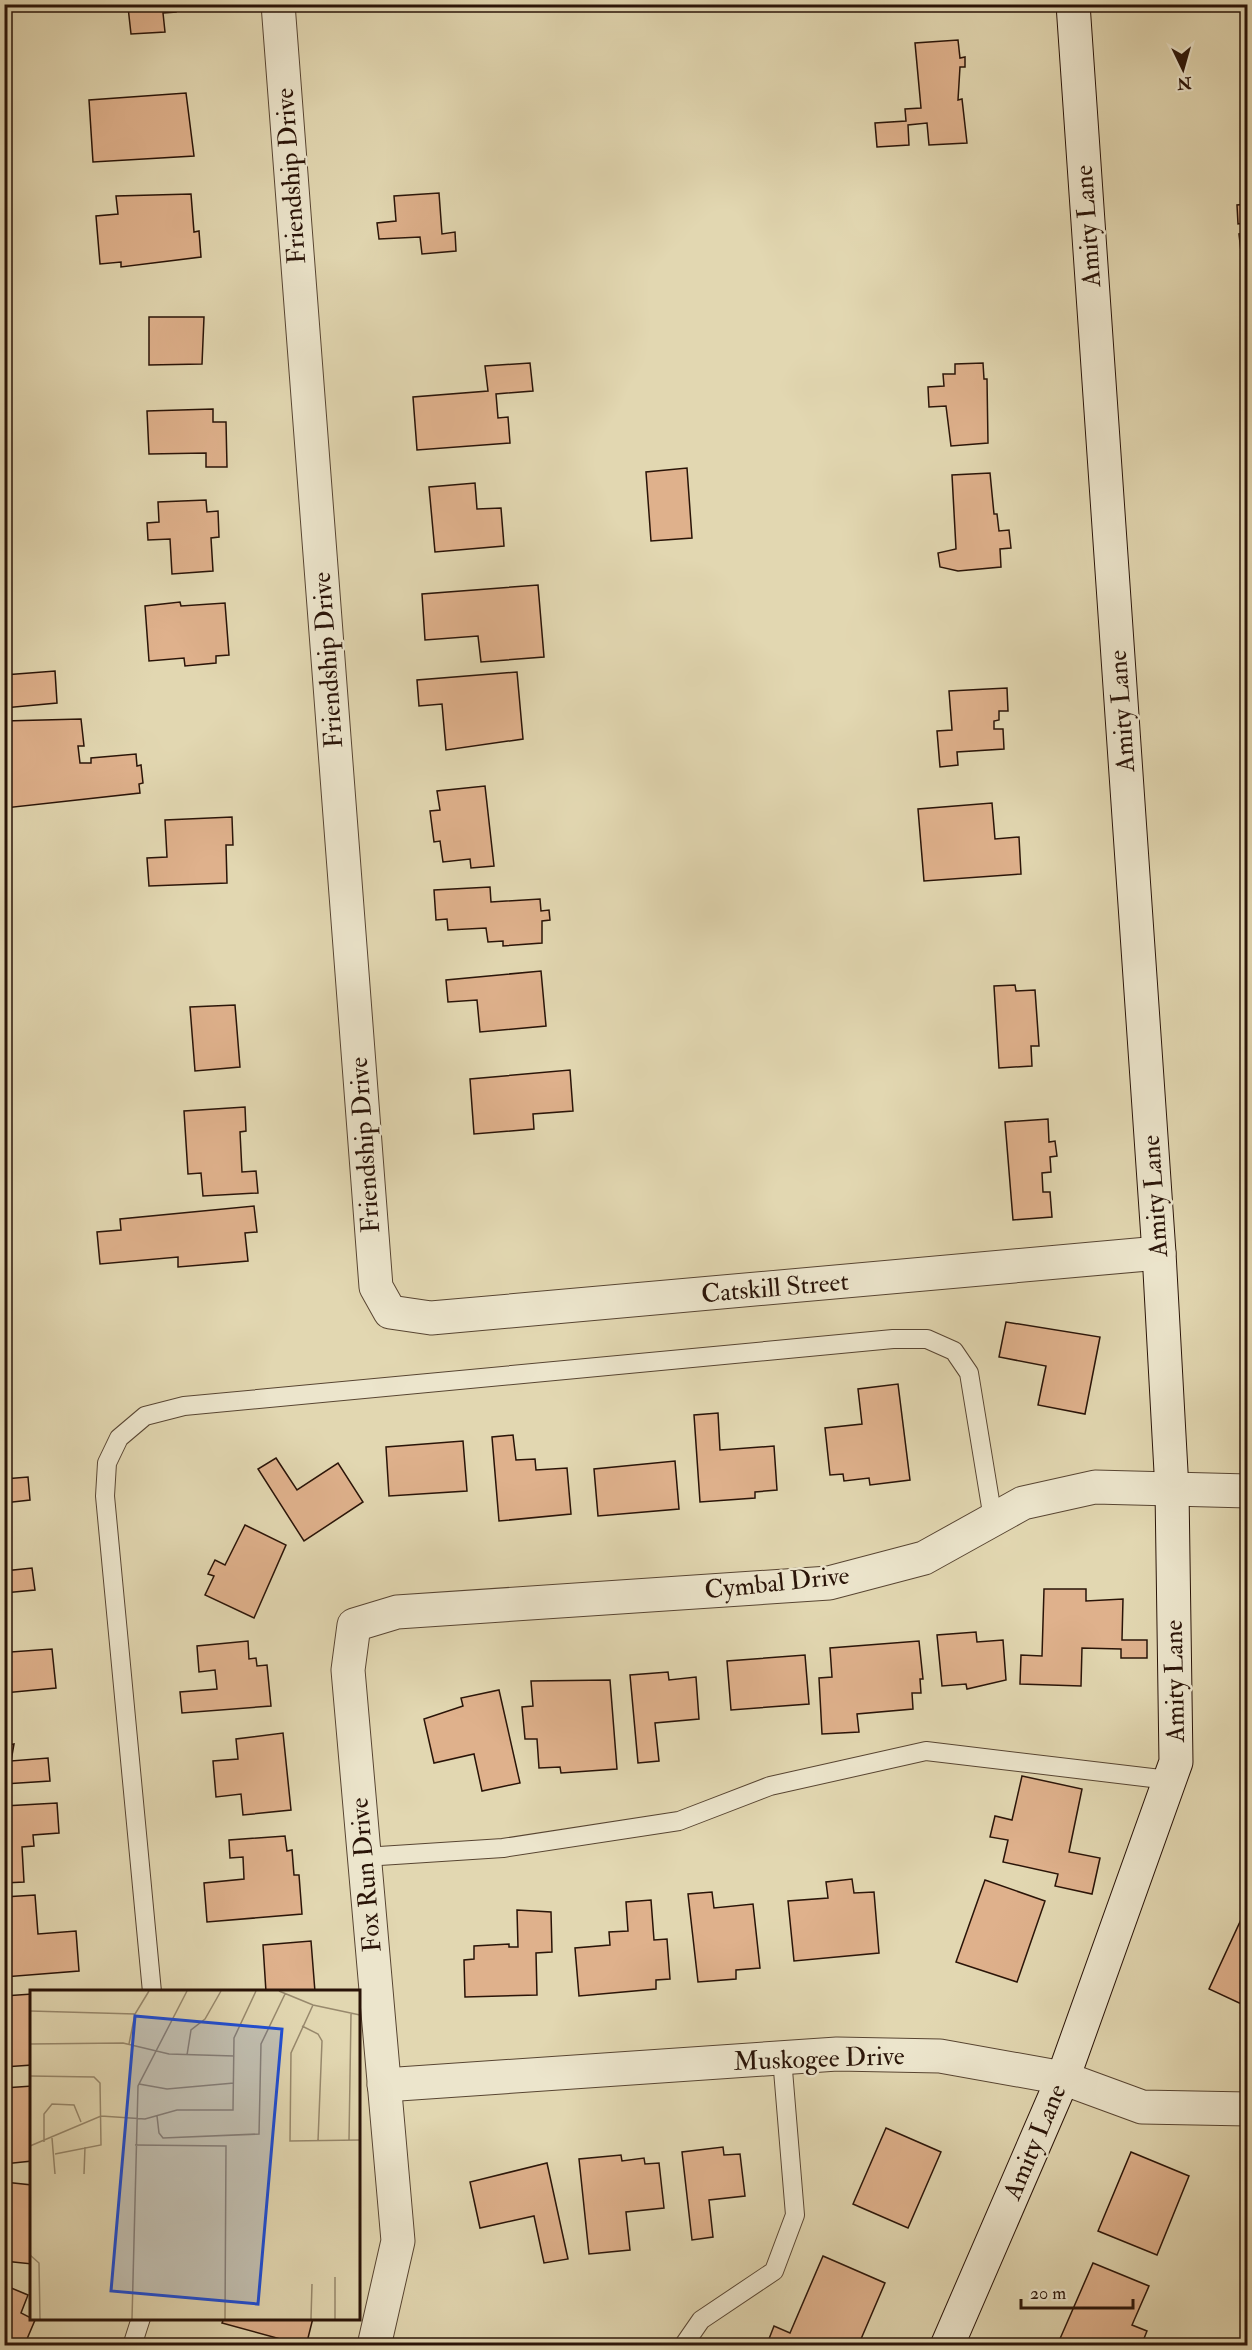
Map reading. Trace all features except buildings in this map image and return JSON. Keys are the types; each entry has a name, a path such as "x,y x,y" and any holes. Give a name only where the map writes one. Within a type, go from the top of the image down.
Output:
{"street":[{"name":"Friendship Drive","path":"278,4 376,1287 390,1312"},
{"name":"Amity Lane","path":"947,2346 1063,2078 1176,1762 1172,1490 1159,1253 1073,4"},
{"name":"Catskill Street","path":"390,1312 431,1318 1159,1253"},
{"name":"Cymbal Drive","path":"397,1612 829,1583 924,1558 1023,1503 1095,1487 1248,1491"},
{"name":"Fox Run Drive","path":"374,2346 398,2241 348,1670 354,1625 397,1612"},
{"name":"Muskogee Drive","path":"384,2085 837,2055 940,2056 1063,2078 1142,2106 1248,2109"}],"lane":[{"path":"152,1990 105,1496 107,1463 119,1438 146,1416 196,1405 881,1340 927,1339 954,1351 969,1372 993,1519"},
{"path":"364,1857 503,1848 679,1821 770,1786 926,1751 1169,1780"},
{"path":"682,2346 701,2320 774,2271 795,2215 783,2058"},
{"path":"132,2346 141,2320"}]}
